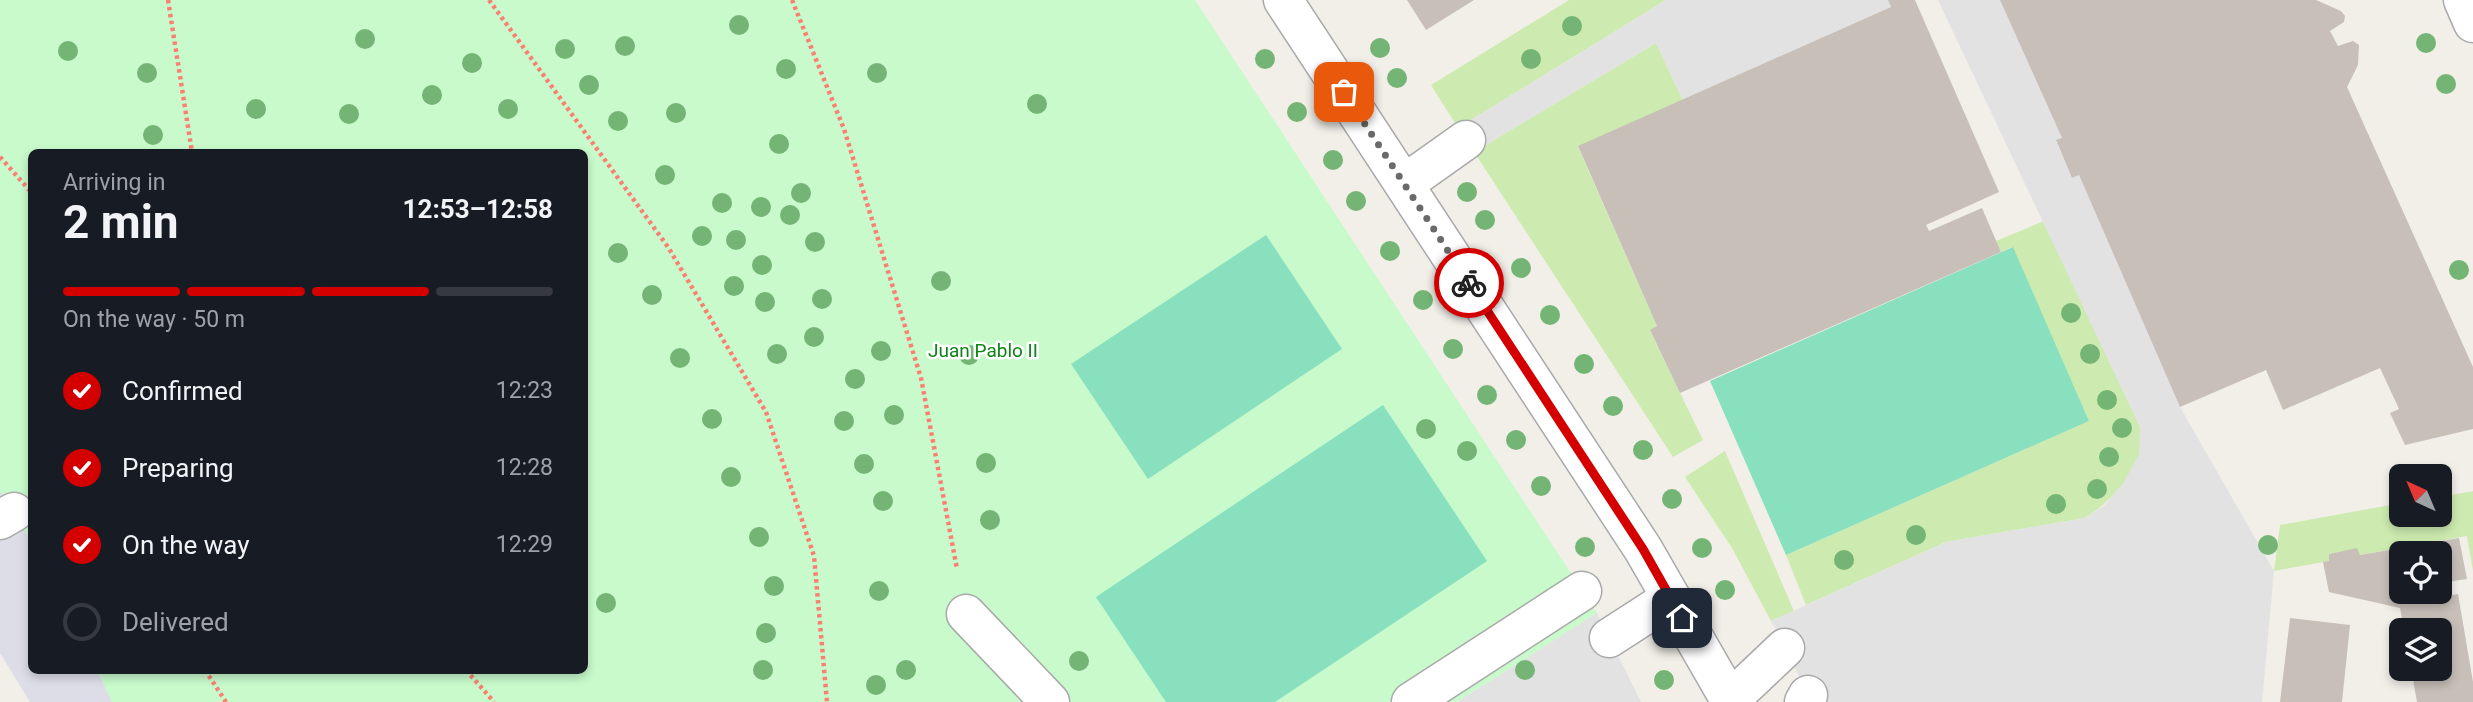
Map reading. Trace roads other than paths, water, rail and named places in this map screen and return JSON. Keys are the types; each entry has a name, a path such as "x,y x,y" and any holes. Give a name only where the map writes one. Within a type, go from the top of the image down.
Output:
{"street":[{"path":"1283,0 1643,549 1730,701 1785,648"},
{"path":"2463,0 2473,23"},
{"path":"1404,184 1466,141"},
{"path":"1411,702 1581,591"},
{"path":"1609,638 1671,598"},
{"path":"966,614 1050,702"}],"park label":[{"name":"Juan Pablo II","path":"983,350"}]}
